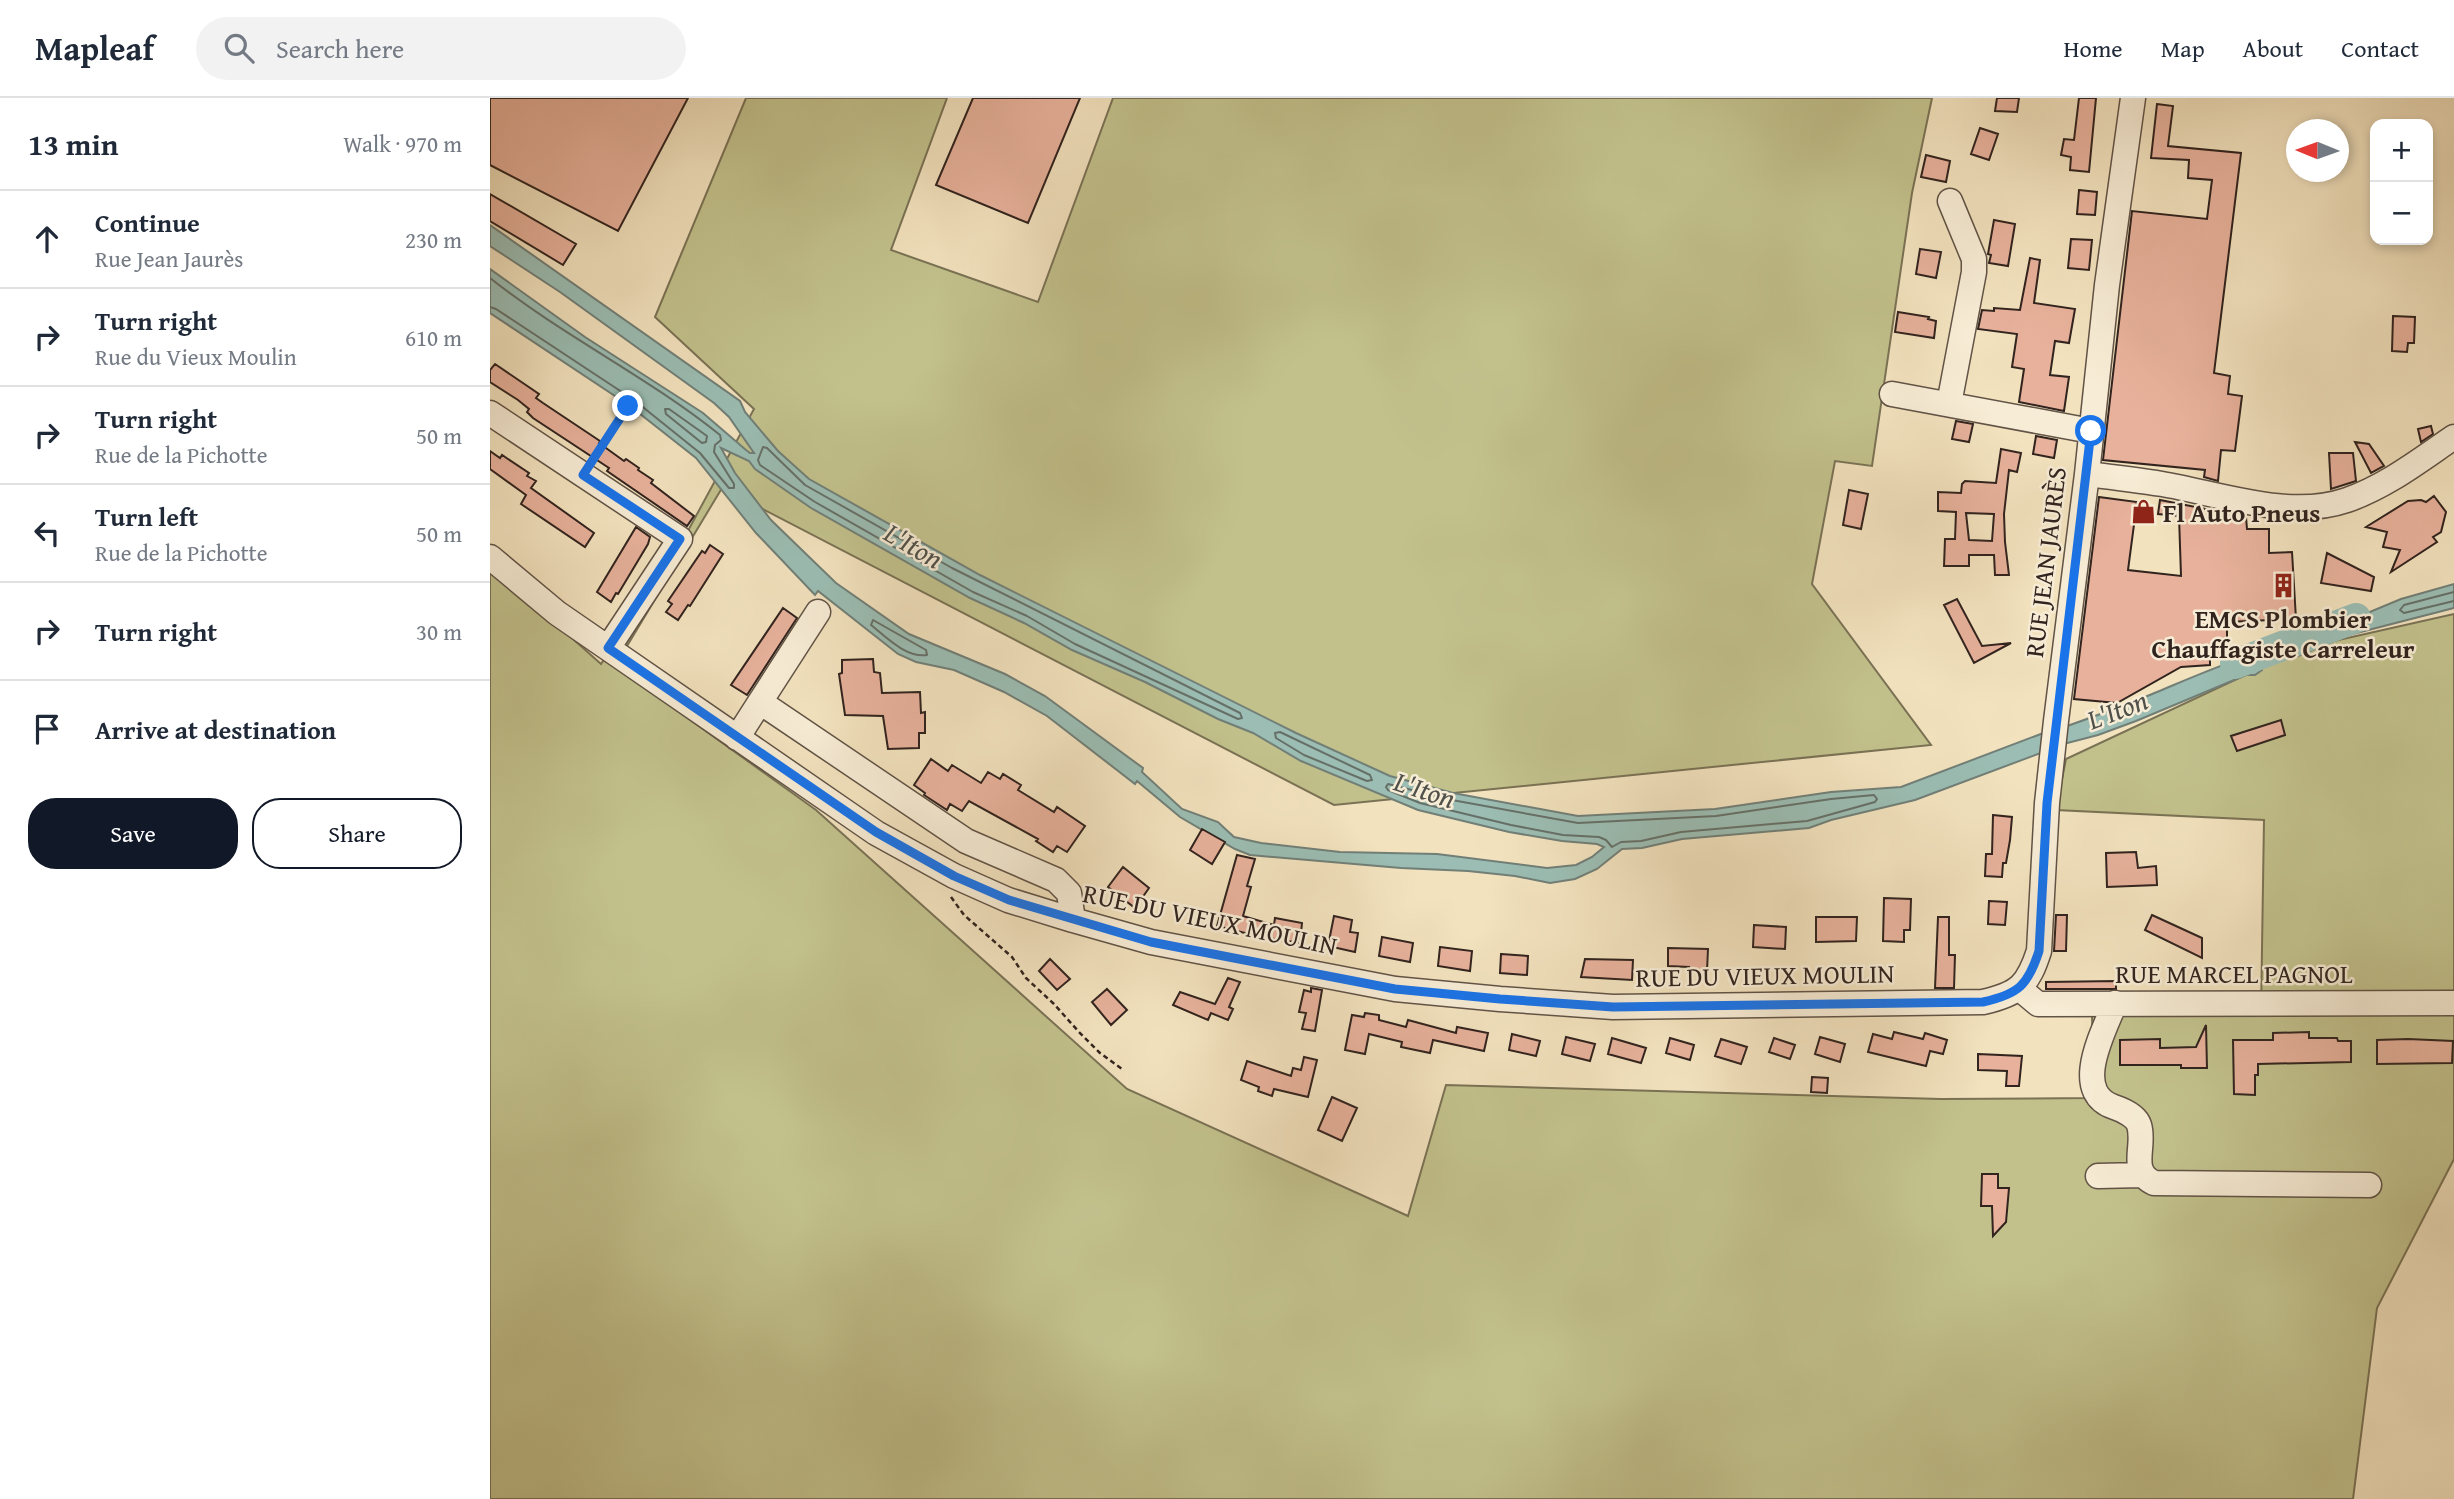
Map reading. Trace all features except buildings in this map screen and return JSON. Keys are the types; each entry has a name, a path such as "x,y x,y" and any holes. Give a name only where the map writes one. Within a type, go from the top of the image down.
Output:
{"street":[{"name":"RUE JEAN JAURÈS","path":"2020,989 2032,974 2039,951 2047,803 2056,721 2107,285 2133,98"},
{"path":"1950,201 1974,259 1974,272 1950,404"},
{"path":"1892,394 2091,431"},
{"path":"490,413 680,539 608,648"},
{"path":"2087,474 2161,484 2274,505 2311,507 2346,500 2385,483 2454,437"},
{"name":"RUE DU VIEUX MOULIN","path":"490,557 557,613 876,832 954,876 1009,900 1073,920 1151,942 1395,989 1500,999 1613,1007 1983,1002 2005,998 2020,989"},
{"path":"737,738 818,612"},
{"path":"760,702 966,841 1056,880 1069,893 1073,920"},
{"name":"RUE MARCEL PAGNOL","path":"2020,989 2038,1004 2454,1003"},
{"path":"2115,1003 2095,1054 2092,1085 2106,1105 2132,1116 2139,1125 2138,1163 2142,1175"},
{"path":"2098,1176 2142,1175 2154,1183 2369,1185"}],"path":[{"path":"583,475 628,406"},
{"path":"954,876 951,898 964,915 1012,957 1026,978 1100,1053 1122,1069"}],"shaded area":[{"path":"746,98 947,98 891,250 1038,302 1113,98 1932,98 1912,193 1872,466 1835,461 1812,584 1931,745 1334,805 722,488 615,666 816,810 1127,1089 1408,1216 1446,1085 1941,1099 2094,1098 2092,1015 2261,1014 2264,820 2056,810 2066,759 2303,648 2454,614 2454,1159 2377,1308 2353,1499 490,1499 490,565 601,664 677,551 754,409 655,317"}],"water":[{"path":"490,225 740,401 745,412 778,451 809,479 980,575 1296,733 1390,776 1453,793 1578,816 1715,809 1831,792 1901,787 2046,732 2046,751 1915,800 1831,820 1809,828 1682,839 1642,848 1622,849 1597,869 1575,879 1550,883 1468,871 1250,855 1180,817 1137,781 1135,784 1047,716 1004,692 954,670 916,662 898,654 818,591 815,595 756,533 696,458 630,406 490,313 490,269 585,337 703,413 746,450 754,453 729,417 714,403 560,292 490,246","holes":["721,448 749,461 755,469 811,508 970,598 1024,623 1072,650 1253,733 1301,761 1418,810 1509,832 1604,847 1576,865 1547,868 1437,854 1340,852 1261,843 1234,837 1218,822 1182,809 1142,772 1143,768 1045,696 1005,674 909,634 836,583 771,520 735,473"]},
{"path":"2454,584 2454,608 2349,635 2291,659 2286,657 2261,664 2262,670 2255,675 2246,675 2098,735 2056,746 2056,730 2219,667 2283,648 2401,599"}],"waterway":[{"name":"L'Iton","path":"2235,664 2356,618"}],"place":[{"name":"Fl Auto Pneus","path":"2143,512"},
{"name":"EMCS Plombier Chauffagiste Carreleur","path":"2283,586"}],"route":[{"path":"628,406 583,475 680,539 608,648 876,832 954,876 1009,900 1151,942 1395,989 1613,1007 1983,1002 2005,998 2020,989 2032,974 2039,951 2047,803 2091,431"}]}
